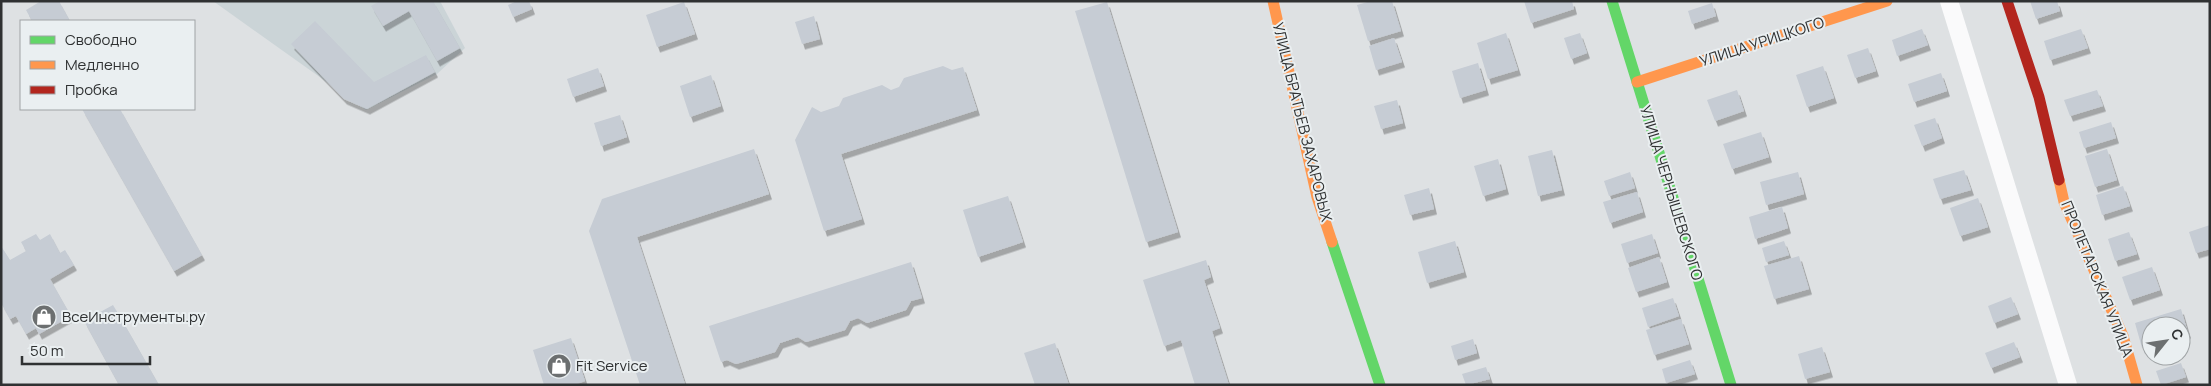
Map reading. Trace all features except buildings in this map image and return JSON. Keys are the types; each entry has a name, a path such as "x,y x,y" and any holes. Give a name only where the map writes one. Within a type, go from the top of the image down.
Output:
{"street":[{"name":"УЛИЦА БРАТЬЕВ ЗАХАРОВЫХ","path":"1273,1 1317,197 1380,385"},
{"name":"УЛИЦА ЧЕРНЫШЕВСКОГО","path":"1612,1 1731,385"},
{"name":"УЛИЦА УРИЦКОГО","path":"1637,82 1887,1"},
{"path":"1949,1 2068,385"},
{"name":"ПРОЛЕТАРСКАЯ УЛИЦА","path":"2007,1 2039,96 2064,202 2123,336 2137,385"}],"shaded area":[{"path":"213,1 440,1 465,48 437,74 366,110"}],"traffic: fast":[{"path":"1612,1 1731,385"},
{"path":"1332,242 1380,385"}],"traffic: slow":[{"path":"1273,1 1317,197 1332,242"},
{"path":"1637,82 1887,1"},
{"path":"2059,180 2064,202 2123,336 2137,385"}],"traffic: jam":[{"path":"2007,1 2039,97 2059,180"}],"place":[{"name":"ВсеИнструменты.ру","path":"44,317"},
{"name":"Fit Service","path":"559,366"}]}
